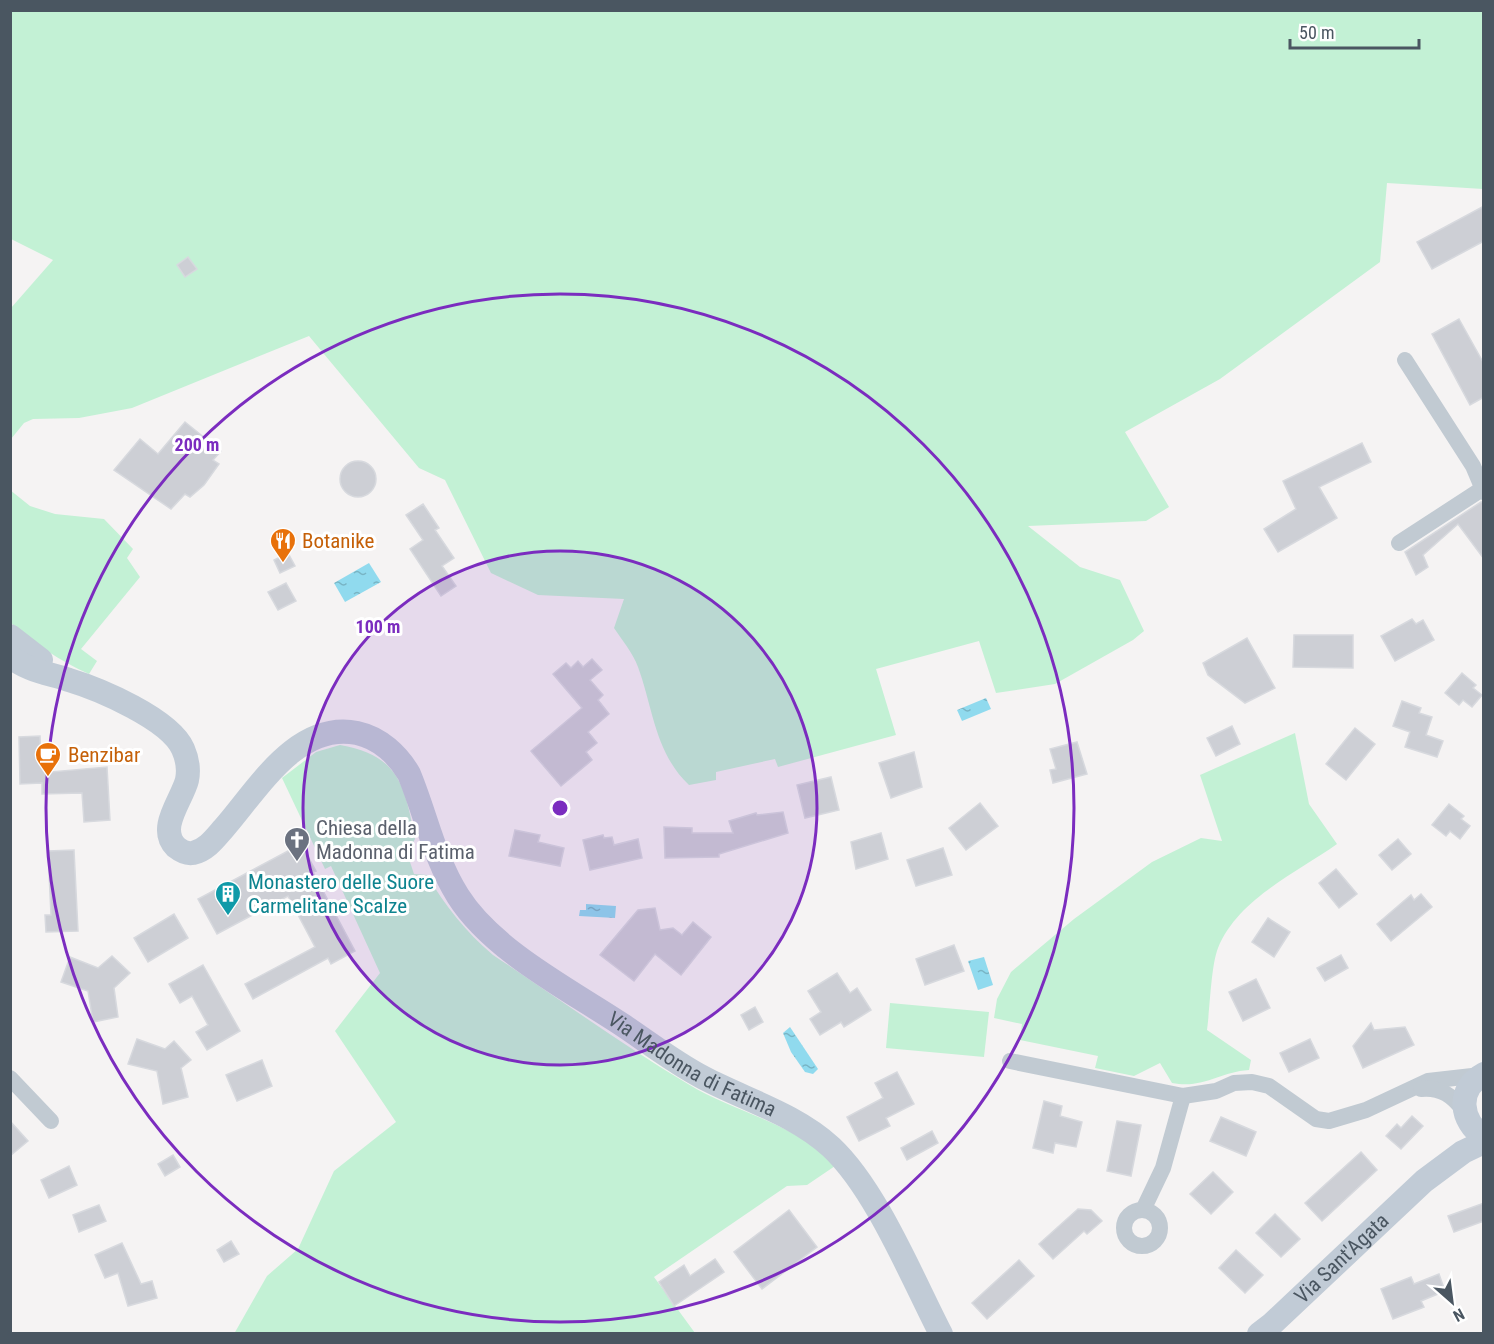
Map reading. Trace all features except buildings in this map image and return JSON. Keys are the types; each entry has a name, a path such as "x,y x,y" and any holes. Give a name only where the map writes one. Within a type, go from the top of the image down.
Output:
{"main road":[{"path":"10,637 10,648"},
{"path":"10,637 70,680"},
{"path":"10,656 20,665 70,680"},
{"name":"Via Madonna di Fatima","path":"70,680 146,716 172,734 179,742 186,758 187,779 170,819 169,834 176,847 189,853 204,848 293,751 313,738 330,733 362,734 393,753 409,774 441,864 459,898 501,941 531,964 702,1077 779,1113 812,1132 831,1148 864,1187 941,1334"},
{"path":"1424,1181 1458,1135 1467,1091 1482,1075"},
{"path":"1464,1113 1469,1124 1484,1137"},
{"path":"1424,1181 1463,1152 1484,1142"},
{"name":"Via Sant'Agata","path":"1259,1334 1424,1181"}],"street":[{"path":"1399,543 1483,491 1473,466 1405,360"},
{"path":"1010,1061 1184,1096 1216,1091 1234,1083 1252,1082 1269,1086 1316,1119 1329,1121 1366,1110 1428,1081 1482,1075"},
{"path":"10,1077 51,1121"},
{"path":"1405,1091 1426,1088 1444,1091 1455,1099 1464,1113"},
{"path":"1143,1210 1164,1168 1184,1096"}],"green space":[{"path":"11,11 1483,11 1483,189 1387,183 1380,262 1220,379 1125,432 1169,507 1146,521 1028,526 1080,567 1120,580 1144,631 1133,640 1055,684 996,693 979,641 876,669 896,735 778,767 775,759 716,772 716,780 689,785 669,759 656,729 636,662 614,628 624,599 538,595 491,573 445,480 419,468 309,336 132,408 79,418 33,419 24,423 11,439 11,308 53,260 11,239"},
{"path":"10,490 30,506 55,514 104,519 133,549 127,558 140,577 81,649 97,661 89,674 48,652 11,623"},
{"path":"1295,733 1309,804 1337,844 1254,901 1239,915 1218,948 1212,976 1207,1030 1251,1060 1249,1070 1238,1071 1203,1082 1183,1084 1172,1083 1160,1063 1134,1076 1095,1068 1098,1056 1020,1040 1022,1024 994,1018 997,999 1011,972 1074,919 1152,862 1201,838 1222,841 1200,775"},
{"path":"340,745 375,756 396,776 407,803 415,839 407,853 414,874 427,875 457,918 493,955 663,1069 706,1094 803,1139 835,1166 807,1185 787,1186 654,1277 695,1333 234,1334 267,1276 298,1249 334,1171 396,1122 335,1031 380,973 331,866 325,869 282,778 316,752"},
{"path":"890,1003 989,1012 984,1057 886,1048"}],"water":[{"path":"369,563 381,582 345,602 334,583"},
{"path":"986,698 991,709 962,721 957,710"},
{"path":"586,904 616,906 615,918 579,916 580,910 586,910"},
{"path":"984,957 993,985 978,990 968,961"},
{"path":"790,1027 818,1069 813,1074 805,1072 791,1052 783,1033"}],"place":[{"name":"Botanike","path":"283,564"},
{"name":"Benzibar","path":"48,778"},
{"name":"Chiesa della Madonna di Fatima","path":"297,863"},
{"name":"Monastero delle Suore Carmelitane Scalze","path":"228,917"}]}
